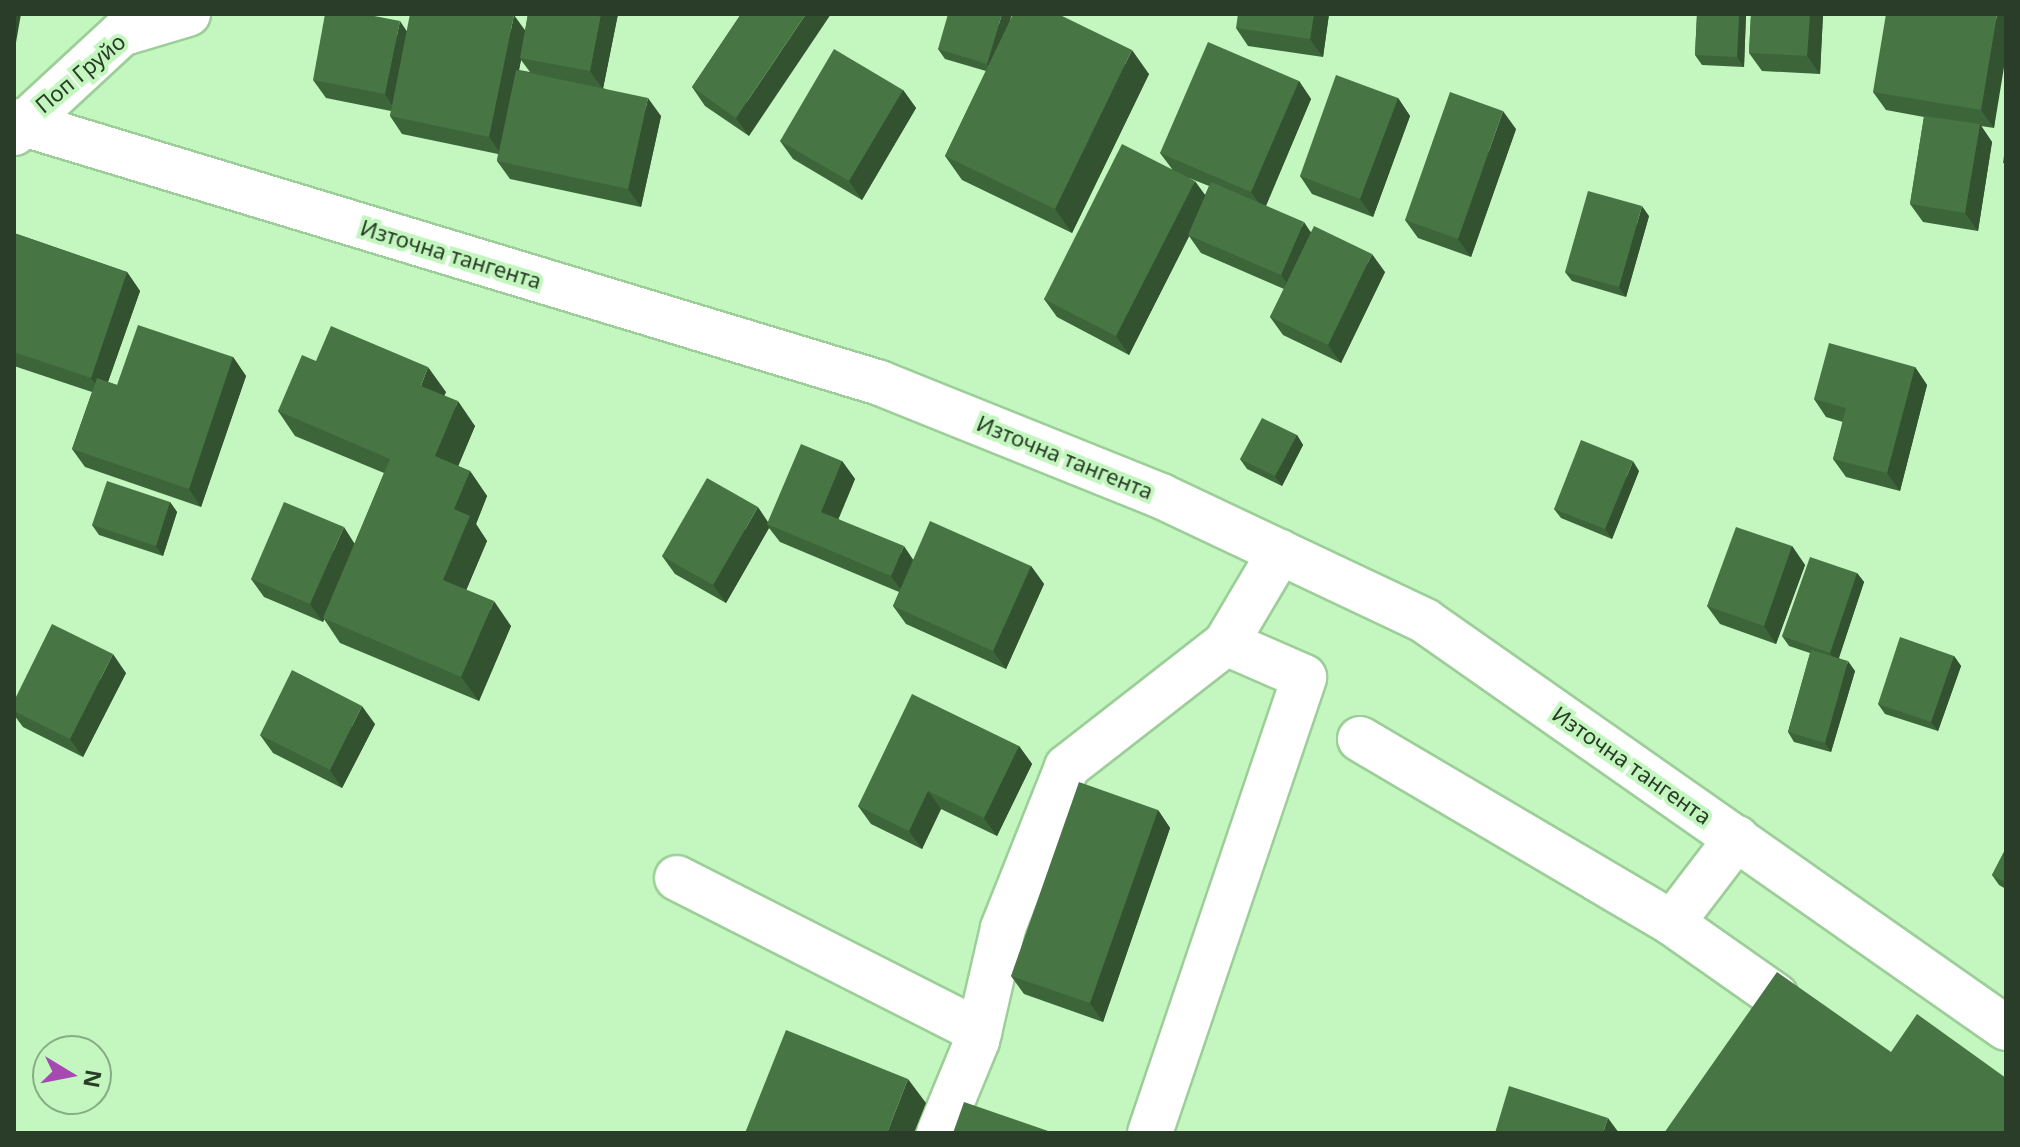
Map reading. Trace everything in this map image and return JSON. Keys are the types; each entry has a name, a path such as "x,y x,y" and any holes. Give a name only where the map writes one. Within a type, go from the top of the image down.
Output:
{"street":[{"name":"Поп Груйо","path":"16,126 121,34 188,14"},
{"name":"Източна тангента","path":"16,126 880,383 1280,552 1425,621 2006,1028"},
{"path":"939,1133 979,1031 1003,928 1067,767 1226,643 1280,552"},
{"path":"1150,1133 1304,677 1226,643"},
{"path":"1360,739 1672,923 1776,996"},
{"path":"1672,923 1737,838"},
{"path":"677,878 979,1031"}],"building":[{"path":"325,14 364,14 400,21 385,94 313,80"},
{"path":"410,14 514,15 489,137 390,116"},
{"path":"528,14 601,14 590,71 520,58"},
{"path":"741,14 806,14 736,118 692,87"},
{"path":"948,14 1002,14 987,64 938,49"},
{"path":"1013,14 1058,14 1132,50 1055,209 945,156"},
{"path":"1238,14 1314,14 1310,39 1236,28"},
{"path":"1697,14 1739,14 1737,57 1695,55"},
{"path":"1751,14 1810,14 1807,56 1749,53"},
{"path":"1886,14 1997,14 1981,110 1873,92"},
{"path":"1208,42 1299,81 1251,192 1160,153"},
{"path":"834,49 903,90 849,181 780,141"},
{"path":"516,70 648,98 628,189 497,161"},
{"path":"1336,75 1398,98 1360,199 1300,176"},
{"path":"1450,92 1503,111 1458,239 1405,220"},
{"path":"1924,116 1980,124 1965,213 1910,204"},
{"path":"1122,144 1195,181 1116,336 1044,299"},
{"path":"1211,182 1304,222 1281,275 1188,235"},
{"path":"1588,191 1642,206 1619,287 1565,272"},
{"path":"1314,226 1372,254 1328,345 1270,317"},
{"path":"14,233 127,272 91,378 14,352"},
{"path":"138,325 233,357 189,489 72,449 97,378 117,385"},
{"path":"331,326 428,367 421,386 458,401 435,456 470,471 454,509 470,516 443,580 494,601 461,677 323,618 390,459 278,411 302,355 316,361"},
{"path":"1829,343 1915,367 1887,473 1833,459 1846,408 1814,399"},
{"path":"1262,418 1297,435 1275,476 1240,459"},
{"path":"1581,440 1633,461 1605,529 1554,509"},
{"path":"801,444 842,461 821,512 904,546 891,576 767,524"},
{"path":"707,478 758,507 713,585 662,556"},
{"path":"107,481 170,502 156,546 92,525"},
{"path":"284,502 344,527 310,604 251,579"},
{"path":"930,521 1031,566 993,651 893,606"},
{"path":"1736,527 1792,546 1764,626 1707,606"},
{"path":"1810,557 1857,573 1830,653 1782,636"},
{"path":"52,624 113,654 70,739 14,711 14,701"},
{"path":"1900,637 1954,656 1931,722 1878,704"},
{"path":"1811,650 1848,661 1825,743 1788,732"},
{"path":"292,670 362,706 330,770 260,735"},
{"path":"912,694 1019,746 984,818 928,791 909,831 858,806"},
{"path":"1079,782 1158,810 1090,1003 1011,976"},
{"path":"2006,848 2006,883 1992,875"},
{"path":"1777,972 1891,1052 1917,1014 2006,1078 2006,1133 1664,1133"},
{"path":"786,1030 908,1079 887,1133 745,1133"},
{"path":"1509,1086 1608,1118 1603,1133 1495,1133"},
{"path":"964,1102 1054,1133 953,1133"}]}
